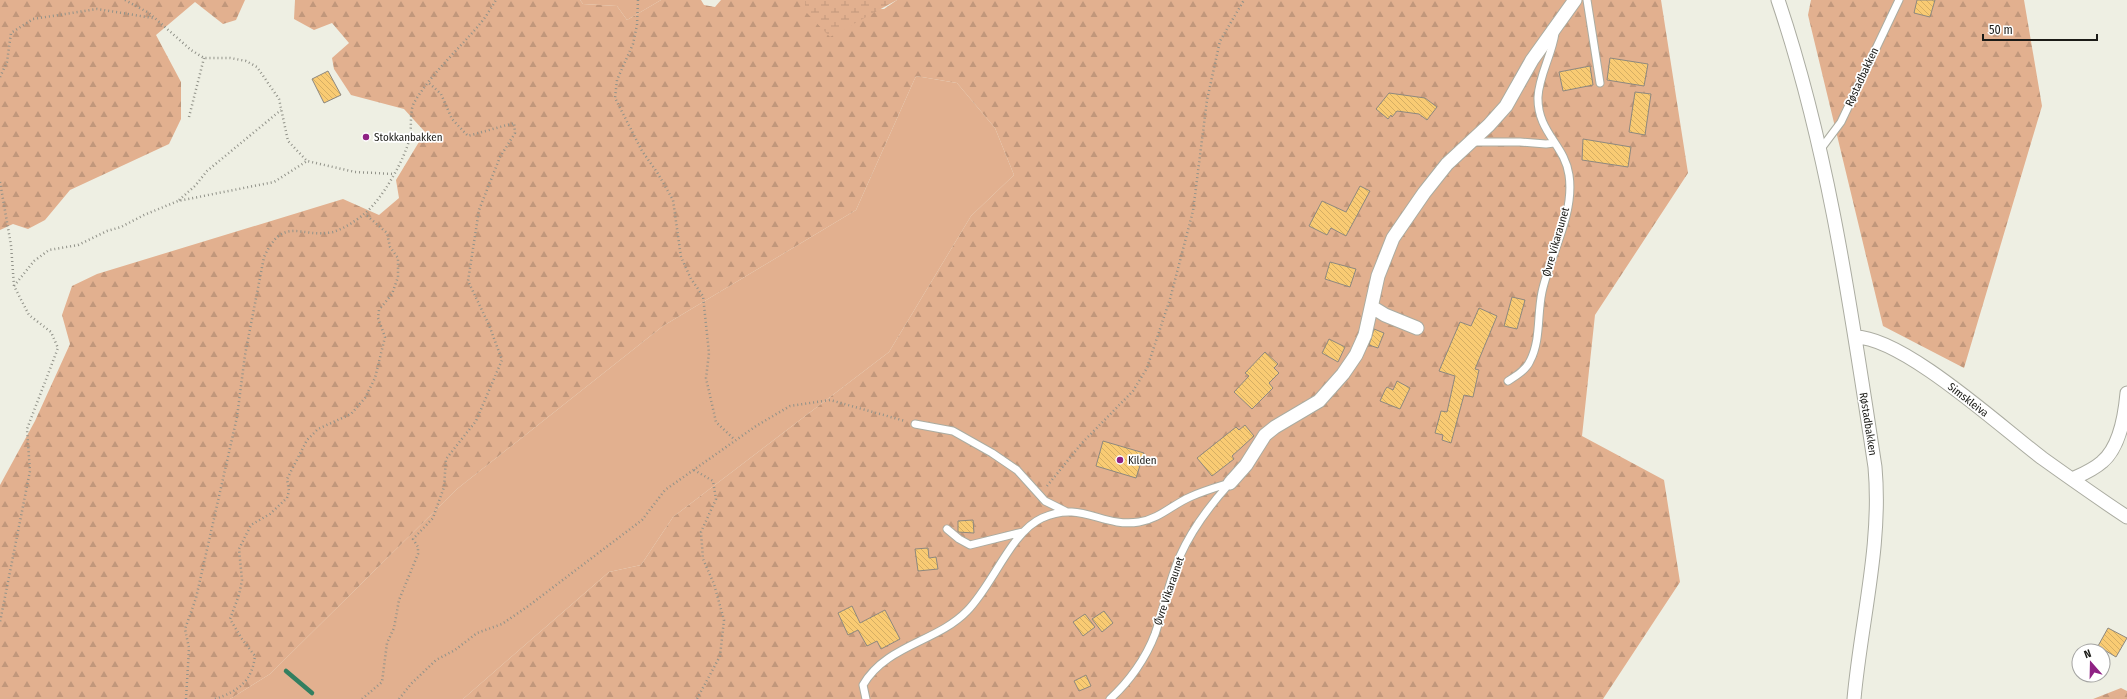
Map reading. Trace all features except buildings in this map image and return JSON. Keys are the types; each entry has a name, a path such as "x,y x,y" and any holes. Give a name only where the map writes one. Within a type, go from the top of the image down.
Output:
{"street":[{"name":"Øvre Vikaraunet","path":"1230,482 1246,465 1265,436 1275,427 1320,400 1343,374 1356,355 1365,335 1378,276 1394,238 1424,192 1447,164 1498,116 1506,106 1532,60 1556,29 1575,0"},
{"name":"Røstadbakken","path":"1778,0 1796,58 1820,150 1855,337 1875,467 1877,501 1875,543 1865,605 1854,699"},
{"path":"1372,307 1386,315 1417,328"},
{"name":"Simskleiva","path":"1855,337 1863,337 1881,342 1943,380 2072,479 2127,517"},
{"path":"2072,479 2091,471 2104,461 2113,448 2120,428 2127,393"}],"lane":[{"path":"1587,0 1600,83"},
{"name":"Røstadbakken","path":"1820,150 1841,122 1899,0"},
{"name":"Øvre Vikaraunet","path":"1508,381 1530,362 1535,348 1542,293 1568,205 1570,185 1568,166 1545,129 1540,115 1538,98 1542,76 1553,45 1556,29"},
{"path":"1470,142 1554,143"},
{"name":"Øvre Vikaraunet","path":"916,424 953,431 992,452 1017,470 1039,496 1065,511"},
{"name":"Øvre Vikaraunet","path":"866,699 863,685 868,676 902,649 946,629 963,615 984,592 1023,532 1043,517 1065,511 1080,511 1118,523 1142,522 1167,511 1189,497 1230,482"},
{"name":"Øvre Vikaraunet","path":"1110,699 1129,679 1146,653 1155,634 1167,591 1180,556 1198,524 1230,482"},
{"name":"Øvre Vikaraunet","path":"947,529 959,539 970,545 1023,532"}],"path":[{"path":"125,0 155,18 191,50 204,58 230,58 246,61 257,67 279,99 288,141 307,161 355,172 395,174"},
{"path":"186,699 189,648 185,629 196,598 237,417 245,355 264,258 269,247 282,234 293,231 332,232 365,214 395,174 409,138 414,102 480,24 496,0"},
{"path":"638,0 637,25 633,44 617,80 615,98 642,151 657,172 673,200 681,257 691,279 703,296 709,353 706,378 716,422 735,440"},
{"path":"1039,496 1082,443 1133,391 1147,368 1170,299 1193,211 1206,100 1220,41 1244,0"},
{"path":"0,77 6,62 11,33 33,19 97,10 155,18"},
{"path":"188,117 204,58"},
{"path":"362,699 382,682 387,643 394,628 400,600 418,554 418,547 412,538 433,518 444,487 446,460 476,421 502,360 489,325 468,281 479,210 500,157 515,133 514,123 468,136 452,119 441,94 429,83"},
{"path":"178,201 195,186 207,171 281,110"},
{"path":"14,286 34,260 49,250 78,245 178,201 274,182 307,161"},
{"path":"0,182 11,245 14,286 29,315 51,332 58,348 27,429 30,471 0,622"},
{"path":"215,699 239,688 251,676 254,664 255,656 242,639 230,619 239,595 242,580 239,550 245,535 251,525 270,514 287,498 289,491 287,479 307,440 318,429 351,414 365,398 376,378 385,338 378,318 379,310 392,294 398,277 398,258 390,247 387,233 365,214"},
{"path":"399,699 411,684 436,660 455,650 476,633 502,624 527,607 642,520 665,490 735,440 790,406 830,400 916,424"},
{"path":"693,470 713,480 716,499 700,532 703,559 714,584 724,620 720,656 697,699"}],"green space":[{"path":"0,0 245,0 236,20 223,24 195,2 156,35 181,82 181,119 169,144 70,190 45,220 28,229 13,224 0,230"},
{"path":"295,0 580,0 583,4 617,6 627,20 661,0 701,0 704,5 715,7 721,0 805,0 805,11 884,9 897,0 1661,0 1688,173 1595,315 1582,436 1664,480 1680,582 1603,699 463,699 609,572 641,565 673,517 889,352 971,216 1014,175 995,128 957,83 916,76 856,210 663,326 457,489 270,674 230,699 0,699 0,485 35,421 70,344 62,315 72,286 97,274 343,199 379,215 399,198 396,180 425,132 404,109 351,95 334,69 332,58 349,43 332,23 314,30 294,19"},
{"path":"580,0 661,0 627,20 617,6 583,4"},
{"path":"805,0 897,0 830,37 805,11"},
{"path":"1811,0 2024,0 2042,106 1964,368 1883,326 1808,15"},
{"path":"916,76 957,83 995,128 1014,175 971,216 889,352 673,517 641,565 609,572 463,699 230,699 270,674 457,489 663,326 856,210"},
{"path":"2121,688 2127,691 2127,699 2093,699"}],"waterway":[{"path":"286,671 312,693"}],"place":[{"name":"Stokkanbakken","path":"366,137"},
{"name":"Kilden","path":"1120,460"}]}
